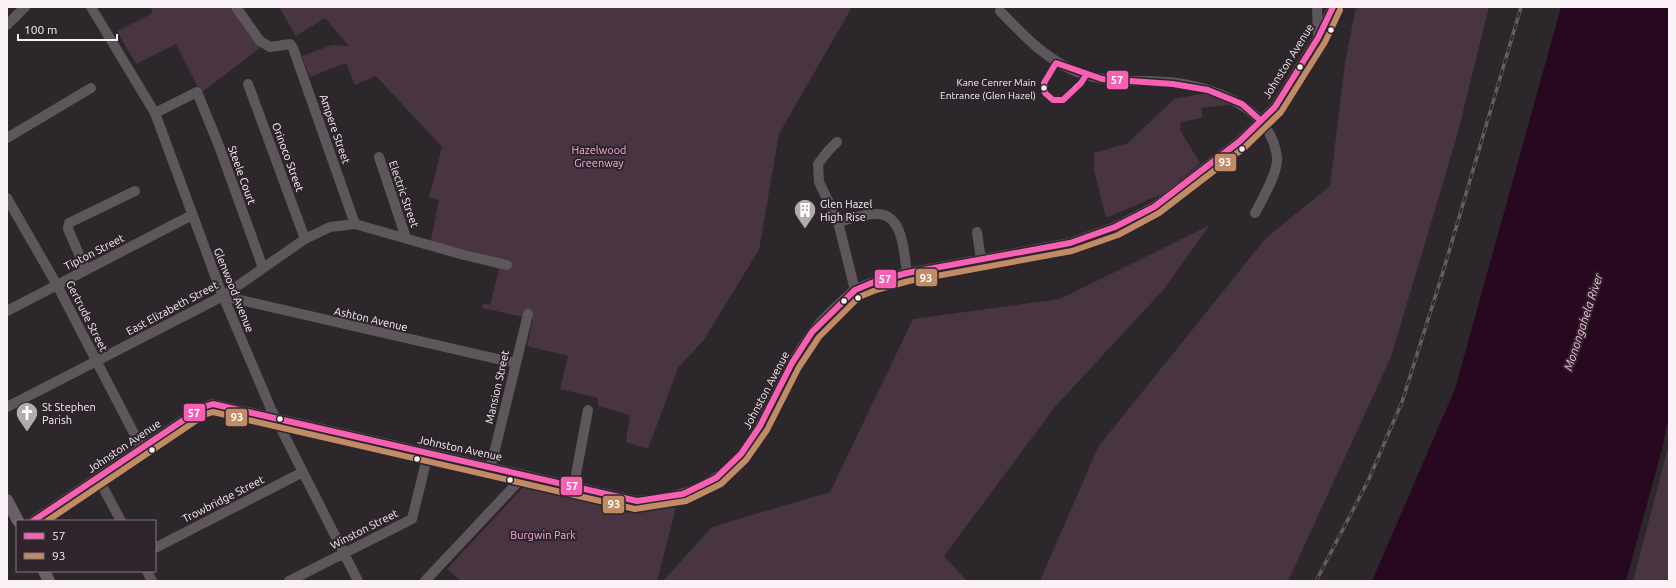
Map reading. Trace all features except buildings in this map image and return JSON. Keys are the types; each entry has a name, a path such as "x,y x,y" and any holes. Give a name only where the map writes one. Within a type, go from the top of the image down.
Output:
{"main road":[{"path":"7,500 17,520"},
{"path":"44,572 49,581"}],"street":[{"path":"7,25 25,7"},
{"name":"Glenwood Avenue","path":"91,7 155,113 223,296 275,417 358,581"},
{"name":"Ampere Street","path":"236,7 260,41 270,47 290,44 293,48 355,224"},
{"path":"1317,7 1318,38"},
{"name":"Johnston Avenue","path":"35,520 98,478 141,447 210,404 217,404 275,417 428,454 491,466 637,501 661,500 679,496 701,486 730,468 750,445 804,342 825,316 855,290 881,280 907,273 1070,244 1115,227 1154,207 1240,141 1275,107 1318,38 1333,7"},
{"path":"1000,11 1031,44 1056,63 1086,75 1102,79 1178,84 1219,94 1243,105 1260,120 1272,139 1278,158 1274,172 1255,213"},
{"name":"Orinoco Street","path":"248,84 304,239"},
{"path":"7,138 91,88"},
{"name":"Steele Court","path":"155,113 197,92 217,140 263,268"},
{"path":"837,142 818,164 819,182 838,222 855,290"},
{"name":"Electric Street","path":"379,157 406,238"},
{"path":"86,270 68,229 68,223 135,192"},
{"name":"Gertrude Street","path":"7,198 11,212 57,285 141,447"},
{"path":"838,222 871,214 880,214 889,217 901,234 907,273"},
{"name":"Tipton Street","path":"7,311 192,215"},
{"name":"East Elizabeth Street","path":"7,407 223,296 304,239 330,227 355,224 464,255 507,265"},
{"path":"976,232 981,260"},
{"name":"Ashton Avenue","path":"223,296 515,363"},
{"name":"Mansion Street","path":"491,466 528,314"},
{"path":"574,485 588,410"},
{"name":"Winston Street","path":"289,581 412,519 428,454"},
{"name":"Trowbridge Street","path":"156,547 303,472"},
{"path":"425,581 519,481 521,474"},
{"path":"98,478 120,520"},
{"path":"148,572 152,581"}],"green space":[{"path":"150,7 233,7 260,48 201,93 176,44 136,64 117,31 153,13"},
{"name":"Hazelwood Greenway","path":"279,7 852,7 779,134 759,250 703,341 678,368 648,449 626,442 630,415 598,406 598,398 560,389 568,356 527,346 533,319 482,308 483,303 490,305 499,269 429,250 439,200 428,197 442,147 376,76 355,85 346,63 310,77 302,56 332,45 349,46 325,18 296,36"},
{"path":"1356,7 1489,7 1457,136 1391,357 1288,581 1040,581 1098,447 1266,238 1330,186 1345,63"},
{"path":"1206,93 1233,104 1202,108 1202,118 1181,122 1180,130 1200,163 1164,193 1106,218 1094,170 1094,153 1128,143 1174,99"},
{"path":"1210,225 1164,289 1054,408 944,556 967,581 663,581 712,527 830,492 913,319 1060,299"},
{"path":"1669,445 1669,581 1633,581 1668,448"},
{"name":"Burgwin Park","path":"527,483 607,503 638,508 676,508 657,581 461,581 447,569"}],"water":[{"name":"Monongahela River","path":"1561,7 1669,7 1669,416 1662,449 1626,581 1372,581 1455,389"}],"railway":[{"path":"1316,581 1368,481 1402,402 1443,272 1521,7"}],"transit line":[{"name":"57","path":"34,520 203,407 213,404 637,501 683,494 716,478 741,454 760,426 792,363 812,332 855,290 874,282 907,273 1070,243 1115,227 1154,207 1240,141 1275,107 1318,38 1333,7"},
{"name":"93","path":"48,520 206,414 213,412 635,509 686,501 721,484 746,460 767,430 799,367 819,337 859,297 876,290 909,281 1072,251 1118,235 1159,213 1245,147 1281,112 1325,42 1340,10"},
{"name":"57","path":"1086,75 1081,83 1063,100 1053,100 1045,93 1044,83 1056,63 1102,79 1173,84 1208,90 1242,104 1260,120"}],"place":[{"name":"Kane Cenrer Main Entrance (Glen Hazel)","path":"1044,88"},
{"name":"Glen Hazel High Rise","path":"805,230"},
{"name":"St Stephen Parish","path":"27,432"}]}
